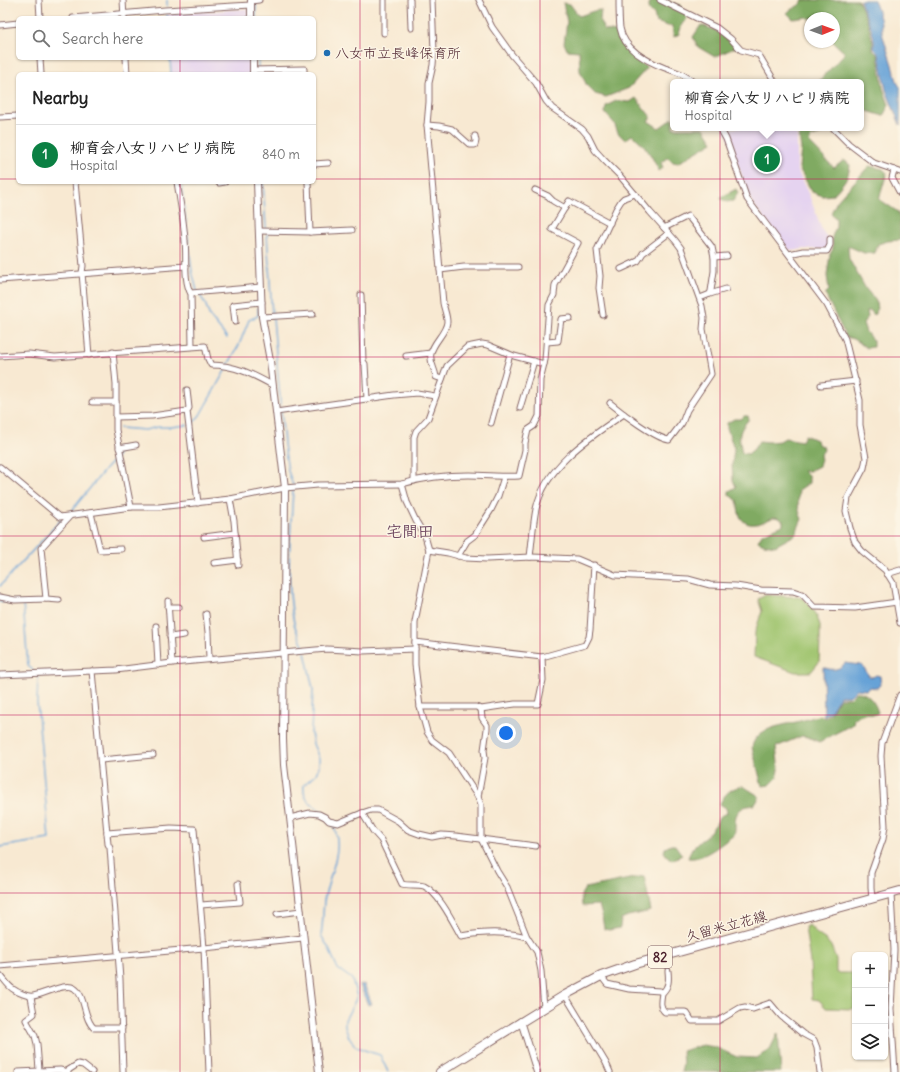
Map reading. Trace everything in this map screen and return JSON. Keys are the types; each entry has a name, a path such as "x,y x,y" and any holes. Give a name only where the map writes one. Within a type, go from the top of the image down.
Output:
{"main road":[{"name":"久留米立花線","path":"440,1072 521,1021 601,976 635,964 900,891"}],"street":[{"path":"39,0 40,16"},
{"path":"123,0 124,16 259,0"},
{"path":"384,0 384,33"},
{"path":"410,0 411,28"},
{"path":"432,0 434,65 429,83 427,125 443,303 447,323 435,343 431,353 431,362 435,370 436,377 442,379"},
{"path":"480,0 492,27 512,55 536,83 546,101 552,108 582,129 588,136 595,150 670,233 681,248 700,298 704,318 703,330 711,374 687,410 682,423 669,440 660,438 610,403"},
{"path":"619,0 620,29 625,41 646,61 687,76 690,79"},
{"path":"660,0 716,28 731,39 741,50 759,55 773,79"},
{"path":"251,2 251,16"},
{"path":"0,25 16,23"},
{"path":"40,60 41,72"},
{"path":"126,60 127,72"},
{"path":"252,60 253,72 304,69 304,72"},
{"path":"0,117 16,116"},
{"path":"427,125 452,129 470,145 475,145 475,136"},
{"path":"722,131 726,139 747,199 827,305 845,339 860,400 860,425 866,458 864,468 848,498 846,511 855,542 862,551 885,570 892,583 900,623"},
{"path":"836,131 848,144 874,163 900,172"},
{"path":"316,164 328,163"},
{"path":"894,170 892,178 900,193"},
{"path":"75,184 89,355"},
{"path":"177,184 186,242 186,266 190,293 192,346"},
{"path":"257,184 262,317 287,488 283,739 286,791 319,1072"},
{"path":"308,184 310,232"},
{"path":"535,190 548,196 553,201 565,208"},
{"path":"603,315 599,288 600,276 597,250 621,201 624,198 635,194"},
{"path":"0,467 60,517 131,507 159,507 198,503 230,499 287,488 318,485 402,484 414,481 468,475 504,477 519,476 525,450 524,443 528,430 534,426 539,416 540,380 546,360 549,304 554,296 555,286 578,243 552,229 569,201 610,223"},
{"path":"664,228 688,216 712,247 714,256 714,271 710,294"},
{"path":"259,231 310,232 352,230"},
{"path":"622,269 638,262 642,253 670,233"},
{"path":"789,254 803,251 827,251 830,245 830,239"},
{"path":"714,256 727,256"},
{"path":"0,280 186,266"},
{"path":"440,270 477,266 518,267"},
{"path":"190,293 261,287"},
{"path":"700,298 726,288"},
{"path":"361,295 363,361 365,364 367,399"},
{"path":"235,322 233,305 262,302"},
{"path":"262,317 313,314"},
{"path":"547,342 558,341 561,319 570,318"},
{"path":"414,481 414,437 416,431 428,418 447,366 455,358 468,347 482,344 514,356 544,364"},
{"path":"0,356 29,354 55,357 204,346 211,364 226,365 250,373 272,385"},
{"path":"113,352 116,430 131,507"},
{"path":"406,356 431,353"},
{"path":"491,423 509,358"},
{"path":"520,408 534,361"},
{"path":"709,363 716,362"},
{"path":"821,384 856,382"},
{"path":"187,390 187,410 198,503"},
{"path":"276,412 394,395 417,393 436,396"},
{"path":"92,402 116,402"},
{"path":"116,417 152,416 187,410"},
{"path":"530,557 536,508 545,486 571,452 624,414"},
{"path":"119,448 136,445"},
{"path":"458,556 467,541 475,536 491,510 498,496 504,477"},
{"path":"402,484 407,502 425,536 429,550 415,622 415,665 420,707 427,732 432,740 448,753 478,797 481,805 481,839 483,848 506,887 527,937 537,952 544,972 544,1008"},
{"path":"218,564 238,563 230,499"},
{"path":"91,513 100,550 122,549"},
{"path":"46,599 41,548 70,516"},
{"path":"204,537 235,533"},
{"path":"429,550 458,556 487,559 530,557 577,559 614,575 688,579 710,585 736,586 761,590 793,591 802,594 814,607 855,608 897,602"},
{"path":"415,642 542,657 586,645 590,630 594,566"},
{"path":"887,574 900,570"},
{"path":"0,597 15,600 59,600"},
{"path":"168,601 172,663"},
{"path":"168,607 179,607"},
{"path":"206,614 208,632 208,660"},
{"path":"156,626 158,665"},
{"path":"170,637 184,636"},
{"path":"0,675 141,668 172,663 327,649 363,651 415,649"},
{"path":"420,707 476,707 481,709 515,704 538,704 543,680 542,657"},
{"path":"92,671 108,844 110,848 118,955 123,1072"},
{"path":"872,899 871,874 883,839 885,826 881,756 882,743 900,695"},
{"path":"478,797 485,758 484,750 487,730 487,726 482,718 481,709"},
{"path":"101,760 153,755"},
{"path":"290,818 310,813 319,814 328,821 338,823 371,810 378,810 398,821 408,830 432,837 442,835 536,846"},
{"path":"362,813 373,831 381,840 402,884 422,886 430,890 446,909 461,936 486,933 512,933 527,937"},
{"path":"107,834 171,828 194,829 204,948 209,1072"},
{"path":"201,906 240,902 238,884"},
{"path":"891,894 894,950 891,1009 895,1072"},
{"path":"277,914 301,911"},
{"path":"0,966 303,938"},
{"path":"668,971 668,983 666,989 662,993 661,1005 665,1012 685,1012 692,1021 718,1021 740,1008 745,1007 754,1009 770,1003 781,1016 803,1034 814,1040 817,1048 820,1072"},
{"path":"601,976 607,984 628,989 660,991 662,993"},
{"path":"1,977 13,989 31,997 63,987 71,986 76,988 94,1028 122,1028"},
{"path":"565,995 610,1072"},
{"path":"31,997 34,1014 26,1020 38,1044 39,1070"},
{"path":"521,1021 536,1072"},
{"path":"18,1072 39,1070 60,1070 67,1072 78,1064 92,1072"}],"shaded area":[{"path":"246,9 248,10 249,16 168,16 167,14"},
{"path":"171,60 250,60 250,72 172,72"},
{"path":"725,131 796,131 797,169 822,230 829,240 829,244 826,249 804,249 790,251 751,201"}],"green space":[{"path":"655,0 681,5 687,19 682,24 679,34 674,37 672,26 656,22 654,14 648,9 650,2"},
{"path":"803,0 858,0 868,22 873,43 873,50 878,55 883,88 889,105 883,116 864,110 864,79 821,79 845,53 840,48 840,12 804,12 804,17 793,19 787,13 800,5"},
{"path":"563,3 570,4 579,16 601,10 600,21 604,30 616,32 627,50 647,68 629,88 606,97 595,94 587,86 580,71 579,51 567,50 564,43 567,22"},
{"path":"701,25 715,30 736,47 715,57 698,47 693,37"},
{"path":"636,98 651,117 648,121 659,128 670,120 670,131 706,131 713,142 678,163 673,162 668,158 661,162 663,168 659,171 645,147 632,135 625,140 618,133 614,123 605,113 606,106 616,101 630,102"},
{"path":"798,131 826,131 822,134 811,137 809,142 834,168 844,160 850,165 847,178 833,195 823,196 812,192 799,168 801,149"},
{"path":"869,166 883,169 887,173 879,199 898,212 900,221 900,240 878,244 875,253 864,253 848,246 849,259 866,289 876,301 877,310 874,315 871,311 867,311 868,317 863,323 866,332 873,341 873,347 867,348 853,339 846,337 825,294 829,290 827,276 830,254 833,249 832,237 836,227 836,219 831,213 837,201"},
{"path":"736,189 738,193 733,201 727,202 720,198"},
{"path":"744,416 748,416 749,419 742,428 740,435 742,453 748,454 754,449 759,441 780,441 785,438 802,441 805,435 816,440 819,445 823,446 824,450 820,455 821,460 819,466 809,471 803,471 809,477 809,483 799,490 798,501 802,519 795,535 775,546 758,541 762,534 783,525 783,521 774,517 756,524 747,523 743,521 740,516 737,500 729,495 729,491 736,487 733,480 732,465 734,449 727,428 727,423 734,419 741,419"},
{"path":"766,595 797,597 804,599 815,612 820,625 819,662 811,672 795,672 754,657 755,632 762,611 758,599"},
{"path":"856,692 864,693 870,698 878,713 873,715 867,713 854,718 853,724 819,742 802,736 776,747 779,770 777,778 770,785 762,786 752,747 758,736 763,732 776,727 821,715 824,718 830,714 840,698 850,698"},
{"path":"743,786 759,796 753,805 743,808 736,816 734,835 718,847 700,857 688,858 691,850 701,840 703,840 716,824 720,816 727,813 726,808 720,804 724,797 732,789"},
{"path":"675,845 682,855 672,860 664,852 665,848"},
{"path":"644,876 651,911 621,919 620,928 609,930 604,929 599,905 582,906 581,895 585,888"},
{"path":"809,925 831,946 836,959 836,973 852,973 852,1008 826,1008 819,1000 812,999 810,962 805,927"},
{"path":"778,1033 781,1072 681,1072 683,1064 682,1051 702,1045 715,1047 737,1057 757,1058 770,1049"}],"water":[{"path":"860,0 874,0 878,12 882,33 900,87 900,125 886,90 879,55 874,48 872,30"},
{"path":"845,663 863,666 869,676 880,676 881,685 878,688 870,687 866,690 857,689 850,696 840,696 831,711 824,716 823,667 835,669 841,667"},
{"path":"364,984 372,1004 368,1005 360,985"}],"waterway":[{"path":"167,0 167,7"},
{"path":"256,2 256,16"},
{"path":"170,60 171,72"},
{"path":"258,60 258,68"},
{"path":"181,184 192,271 197,291"},
{"path":"263,184 266,229"},
{"path":"267,233 272,315"},
{"path":"199,294 205,303 210,317 227,338"},
{"path":"228,365 239,345 249,320 258,316 258,308"},
{"path":"273,318 284,444 288,471 293,485"},
{"path":"191,424 200,415 226,369"},
{"path":"120,428 145,430 158,427 187,425"},
{"path":"73,509 117,457 118,453"},
{"path":"293,489 289,556 291,606 296,630 304,649"},
{"path":"0,586 61,520"},
{"path":"0,601 23,603 28,666 33,670"},
{"path":"305,652 313,689 311,733 313,744 319,758 319,766 316,774 304,785 304,791 307,800 329,818"},
{"path":"0,847 49,839 37,702 38,676"},
{"path":"332,823 336,833 337,852 324,901 321,935 338,969 352,979 357,997 345,1020 345,1027 348,1035 355,1046 380,1055 388,1072"}],"place":[{"name":"八女市立長峰保育所","path":"327,53"},
{"name":"柳育会八女リハビリ病院","path":"767,159"}],"district":[{"name":"宅間田","path":"410,531"}]}
